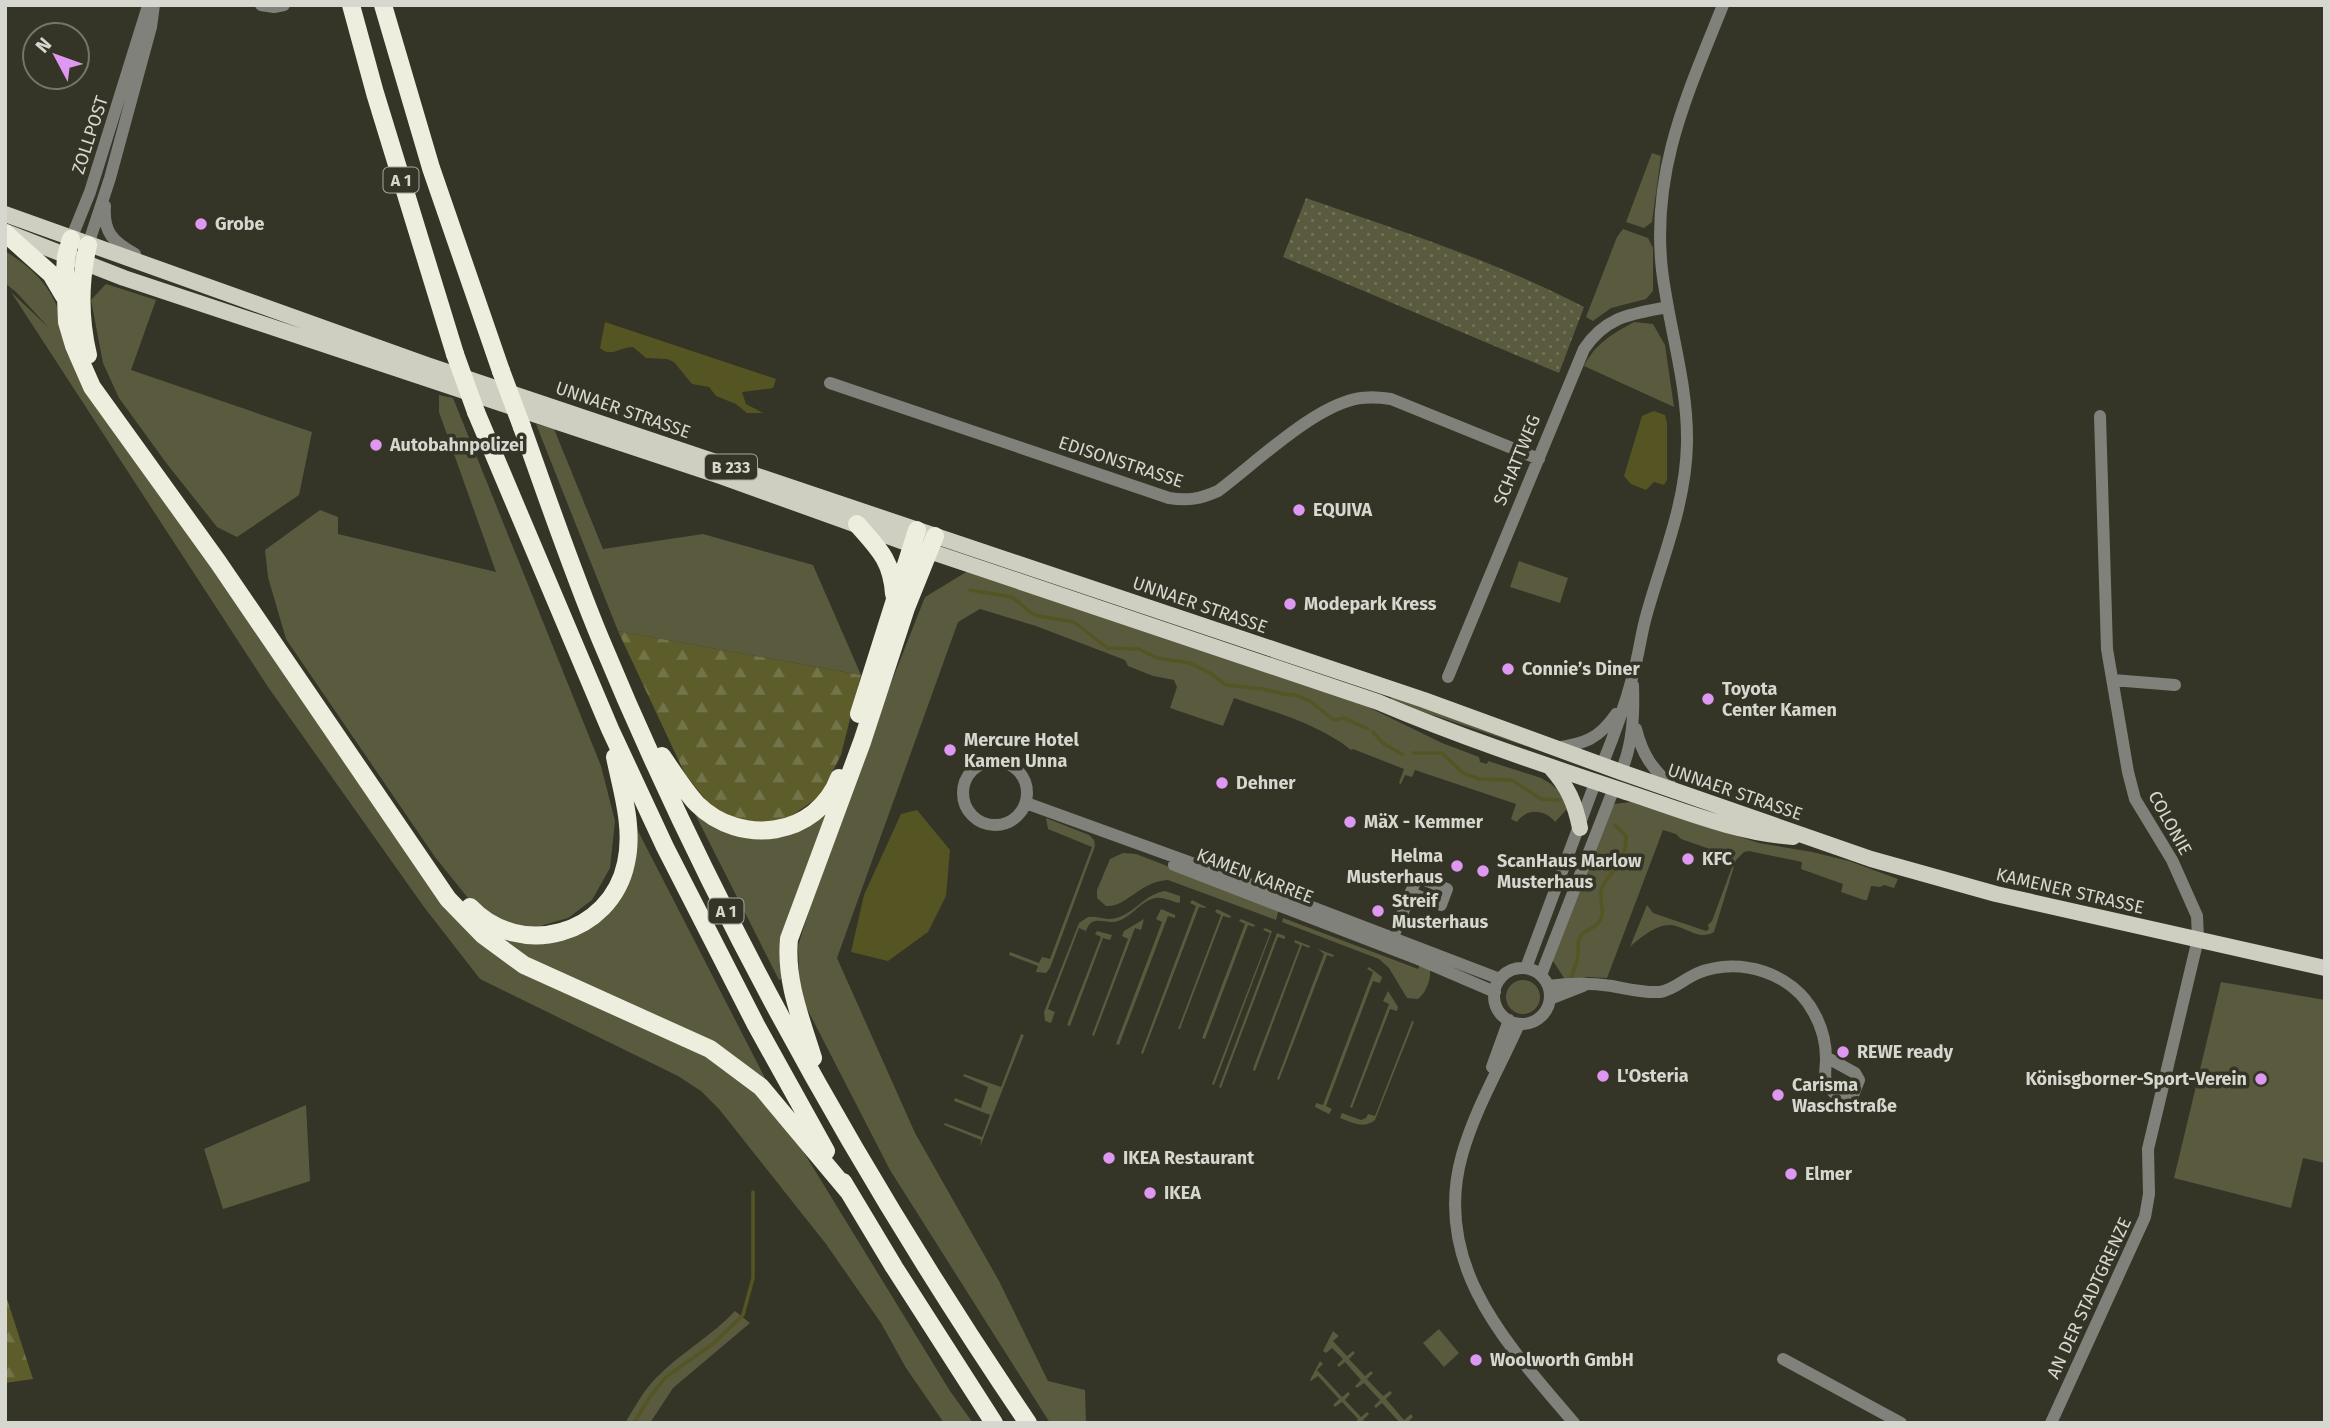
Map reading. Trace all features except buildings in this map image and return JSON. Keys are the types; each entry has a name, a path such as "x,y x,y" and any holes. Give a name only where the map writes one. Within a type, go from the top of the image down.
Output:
{"highway":[{"name":"A 1","path":"351,5 375,93 455,354 476,412 610,729 700,917 756,1025 848,1191 994,1423"},
{"name":"A 1","path":"383,5 431,168 501,371 591,614 636,719 723,905 826,1098 915,1250 1028,1423"},
{"path":"5,232 51,274 64,296"},
{"path":"75,247 84,263 80,301 83,334 91,366 101,386 226,556 291,659 444,880 478,915 495,928 538,936 560,933 583,923 602,908 617,888 626,866 630,843 610,729"},
{"path":"75,247 64,296 67,322 92,387 218,562 448,899 483,935 524,965 710,1049 761,1087 848,1191"},
{"path":"857,524 885,556 893,582 894,601"},
{"path":"636,719 698,804 721,820 739,829 763,832 782,830 806,818 826,801 838,782 914,537"},
{"path":"826,1098 793,996 787,962 789,939 862,742 906,608 932,543"}],"main road":[{"name":"UNNAER STRASSE","path":"5,214 75,247"},
{"name":"UNNAER STRASSE","path":"5,232 160,268 914,537 1424,700 1810,839"},
{"name":"UNNAER STRASSE","path":"84,263 857,524 914,537"},
{"name":"UNNAER STRASSE","path":"932,543 1378,702 1420,720 1595,783 1706,820 1763,835 1810,839"},
{"path":"1595,783 1602,765"},
{"path":"1550,766 1569,790 1575,803 1580,828"},
{"path":"1614,788 1621,772"},
{"name":"KAMENER STRASSE","path":"1810,839 1933,878 2325,968"}],"street":[{"name":"ZOLLPOST","path":"138,39 142,5"},
{"name":"ZOLLPOST","path":"75,247 148,5"},
{"name":"ZOLLPOST","path":"155,5 106,192 104,218 114,241 160,268"},
{"name":"ZOLLPOST","path":"151,27 162,5"},
{"path":"261,5 284,5"},
{"path":"1602,765 1633,674 1647,612 1676,521 1686,463 1683,382 1668,307 1660,237 1665,170 1681,113 1723,5"},
{"name":"ZOLLPOST","path":"75,247 106,192"},
{"name":"SCHATTWEG","path":"1448,677 1579,359 1592,337 1602,327 1626,314 1668,307"},
{"name":"EDISONSTRASSE","path":"830,383 1169,498 1185,501 1218,491 1309,420 1348,401 1369,397 1391,398 1539,459"},
{"name":"COLONIE","path":"2100,416 2107,649 2135,799 2172,860 2197,916 2198,939"},
{"path":"1621,772 1629,751 1634,722 1633,674"},
{"path":"2113,680 2175,685"},
{"path":"1555,748 1581,744 1597,736 1622,706"},
{"path":"1634,722 1642,751 1656,771 1677,791"},
{"path":"1003,762 1016,769 1024,780 1026,803 1020,814 1008,823 986,824 969,811 964,798 964,784 971,772 983,764 1003,762"},
{"path":"1526,968 1595,783"},
{"path":"1614,788 1547,986 1544,1013 1538,1019 1514,1022 1498,1010 1495,992 1500,979 1512,970 1526,968 1547,986 1659,992 1671,989 1700,972 1715,968 1760,970 1791,985 1808,1003 1819,1023 1826,1057"},
{"name":"KAMEN KARREE","path":"1026,803 1108,834 1120,845 1500,979"},
{"path":"1392,943 1411,893"},
{"name":"AN DER STADTGRENZE","path":"2051,1423 2145,1217 2149,1194 2148,1149 2198,939"},
{"name":"KAMEN KARREE","path":"1392,943 1495,992"},
{"path":"1514,1022 1487,1081 1487,1091 1468,1136 1457,1178 1456,1220 1461,1255 1469,1280 1498,1328 1574,1423"},
{"path":"1783,1359 1901,1423"}],"green space":[{"path":"1652,153 1661,156 1652,222 1644,228 1626,222"},
{"path":"1306,198 1482,261 1584,307 1559,373 1283,257"},
{"path":"1623,229 1648,238 1653,248 1653,291 1646,299 1611,308 1593,321 1586,317 1617,237"},
{"path":"5,251 33,272 48,290 59,311 68,355 442,900 491,952 570,993 706,1057 754,1092 795,1138 950,1391 973,1423 944,1423 906,1368 881,1323 826,1244 719,1109 701,1091 678,1076 480,979 424,907 268,687 11,292 49,328 5,283"},
{"path":"106,284 156,300 131,370 312,432 299,495 237,537 217,527 119,398 103,363 91,300"},
{"path":"1634,322 1653,324 1665,345 1674,407 1584,366 1605,340"},
{"path":"439,395 453,398 601,766 615,821 610,868 592,900 568,918 533,928 500,921 468,898 435,857 286,639 268,577 265,550 320,510 338,517 338,534 496,572 439,412"},
{"path":"536,424 554,429 603,549 703,534 813,565 861,675 618,631"},
{"path":"1519,561 1568,578 1560,603 1510,587"},
{"path":"968,571 1362,704 1442,743 1479,757 1480,762 1487,764 1488,761 1541,778 1561,793 1567,809 1555,822 1541,813 1530,812 1517,822 1511,819 1516,804 1415,770 1412,777 1405,775 1401,784 1399,783 1404,769 1351,750 1325,733 1295,720 1234,698 1223,726 1170,708 1177,687 1174,680 1153,676 1128,666 1125,660 1036,626 980,609 958,622 837,958 915,1133 999,1281 1048,1381 1085,1390 1086,1423 1050,1423 890,1170 800,995 798,946 822,869 925,597"},
{"path":"618,631 861,675 841,755 820,796 787,819 748,824 712,808 685,774"},
{"path":"1391,696 1582,765 1391,701"},
{"path":"1631,802 1759,843 1849,861 1898,879 1894,888 1884,885 1871,886 1867,900 1864,900 1841,892 1843,884 1801,869 1802,862 1744,852 1736,860 1714,932 1700,935 1676,926 1664,926 1651,931 1630,947 1647,905 1653,913 1706,931 1709,929 1708,925 1712,921 1732,867 1730,856 1663,830 1607,978 1588,977 1566,981 1551,958 1581,889 1610,811 1614,804"},
{"path":"829,808 784,978 779,980 695,814 698,812 735,831 765,839 779,838 794,832"},
{"path":"1046,818 1089,835 1095,846 1046,973 1036,972 1038,966 1009,955 1010,952 1039,963 1042,957 1050,959 1092,847 1048,829"},
{"path":"637,829 766,1080 763,1082 503,943 505,938 538,943 605,910 633,831"},
{"path":"1123,853 1136,854 1279,909 1276,920 1168,880 1158,881 1120,903 1106,906 1097,898 1097,890 1110,859"},
{"path":"1165,891 1180,896 1180,902 1151,899 1118,921 1095,921 1086,931 1079,928 1048,1009 1055,1012 1051,1023 1045,1021 1044,1012 1079,923 1088,917 1109,919 1123,916 1152,896"},
{"path":"1192,900 1206,907 1199,907 1143,1054 1141,1053 1196,906 1190,903"},
{"path":"1161,909 1175,915 1175,918 1168,916 1119,1045 1116,1044 1162,922 1156,919"},
{"path":"1217,909 1231,916 1223,916 1178,1029 1221,915 1215,912"},
{"path":"1283,918 1418,969 1421,963 1430,970 1426,990 1418,999 1407,998 1389,968 1379,959 1282,922"},
{"path":"1144,919 1141,930 1135,928 1094,1036 1092,1035 1128,939 1122,936 1124,931"},
{"path":"1241,919 1255,925 1248,925 1205,1039 1202,1038 1245,924 1239,921"},
{"path":"1265,928 1272,931 1214,1085 1212,1084 1270,933 1263,930"},
{"path":"1097,931 1112,935 1110,940 1103,938 1070,1026 1067,1025 1101,937 1095,934"},
{"path":"1277,933 1285,936 1285,939 1278,937 1221,1088 1219,1087"},
{"path":"1295,940 1310,946 1309,948 1302,945 1255,1071 1254,1066 1300,945 1294,942"},
{"path":"1318,949 1334,955 1327,955 1279,1080 1277,1079 1324,954"},
{"path":"1369,967 1382,977 1380,983 1373,981 1326,1106 1332,1109 1329,1114 1315,1107 1316,1103 1323,1105 1373,972 1367,969"},
{"path":"1523,980 1535,985 1540,997 1535,1009 1523,1014 1511,1009 1506,997 1511,985"},
{"name":"Könisgborner-Sport-Verein","path":"2221,982 2325,1000 2325,1163 2303,1158 2291,1208 2174,1178"},
{"path":"1388,991 1398,1007 1397,1011 1390,1009 1352,1108 1350,1107 1389,1004 1383,1001"},
{"path":"1412,1021 1414,1022 1375,1120 1363,1125 1340,1118 1342,1113 1361,1120 1368,1114 1375,1116"},
{"path":"1021,1034 1024,1035 980,1147 981,1140 944,1125 945,1123 982,1137 990,1115 954,1101 955,1098 981,1108 988,1087 963,1076 964,1074 1001,1087"},
{"path":"306,1105 310,1181 223,1209 204,1149"},
{"path":"5,1293 33,1379 5,1383"},
{"path":"735,1311 750,1323 673,1388 650,1423 625,1423 656,1378"},
{"path":"1439,1329 1459,1353 1444,1367 1423,1343"},
{"path":"1333,1331 1339,1336 1333,1341 1347,1356 1353,1351 1355,1353 1349,1359 1365,1376 1371,1371 1373,1373 1367,1379 1383,1396 1390,1391 1392,1393 1386,1399 1404,1420 1411,1414 1413,1417 1407,1423 1400,1423 1382,1403 1376,1408 1374,1406 1380,1400 1364,1383 1357,1388 1355,1386 1361,1380 1345,1362 1339,1367 1337,1365 1343,1359 1332,1348 1326,1353 1323,1351"},
{"path":"1320,1361 1323,1364 1317,1370 1342,1397 1348,1392 1350,1394 1345,1400 1361,1417 1367,1412 1369,1414 1363,1420 1365,1423 1355,1423 1358,1419 1342,1402 1335,1407 1333,1405 1339,1399 1318,1376 1310,1380"}],"shaded area":[{"path":"605,322 776,379 773,388 742,392 746,404 763,413 747,413 736,404 716,396 709,387 692,384 674,362 667,359 646,358 633,347 604,351 600,348"},
{"path":"1654,411 1665,415 1667,423 1667,480 1664,485 1654,482 1646,490 1631,484 1624,476 1642,416"},
{"path":"917,810 950,850 946,896 928,932 888,961 851,952 864,895 901,814"}],"waterway":[{"path":"970,590 1012,597 1034,615 1074,622 1107,648 1139,649 1157,658 1190,663 1226,685 1295,695 1310,701 1334,720 1344,718 1368,729"},
{"path":"1373,732 1384,744 1402,754"},
{"path":"1413,753 1442,753 1463,773 1479,779 1512,780 1541,799 1559,800"},
{"path":"1571,981 1579,939 1601,920 1602,888 1624,851 1626,836 1615,825"},
{"path":"634,1423 666,1377 714,1343 743,1315 753,1278 753,1192"}],"place":[{"name":"Grobe","path":"201,224"},
{"name":"Autobahnpolizei","path":"376,445"},
{"name":"EQUIVA","path":"1299,510"},
{"name":"Modepark Kress","path":"1290,604"},
{"name":"Connie’s Diner","path":"1508,669"},
{"name":"Toyota Center Kamen","path":"1708,699"},
{"name":"Mercure Hotel Kamen Unna","path":"950,750"},
{"name":"Dehner","path":"1222,783"},
{"name":"MäX - Kemmer","path":"1350,822"},
{"name":"KFC","path":"1688,859"},
{"name":"Helma Musterhaus","path":"1457,866"},
{"name":"ScanHaus Marlow Musterhaus","path":"1483,871"},
{"name":"Streif Musterhaus","path":"1378,911"},
{"name":"REWE ready","path":"1843,1052"},
{"name":"L'Osteria","path":"1603,1076"},
{"name":"Könisgborner-Sport-Verein","path":"2261,1079"},
{"name":"Carisma Waschstraße","path":"1778,1095"},
{"name":"IKEA Restaurant","path":"1109,1158"},
{"name":"Elmer","path":"1791,1174"},
{"name":"IKEA","path":"1150,1193"},
{"name":"Woolworth GmbH","path":"1476,1360"}]}
